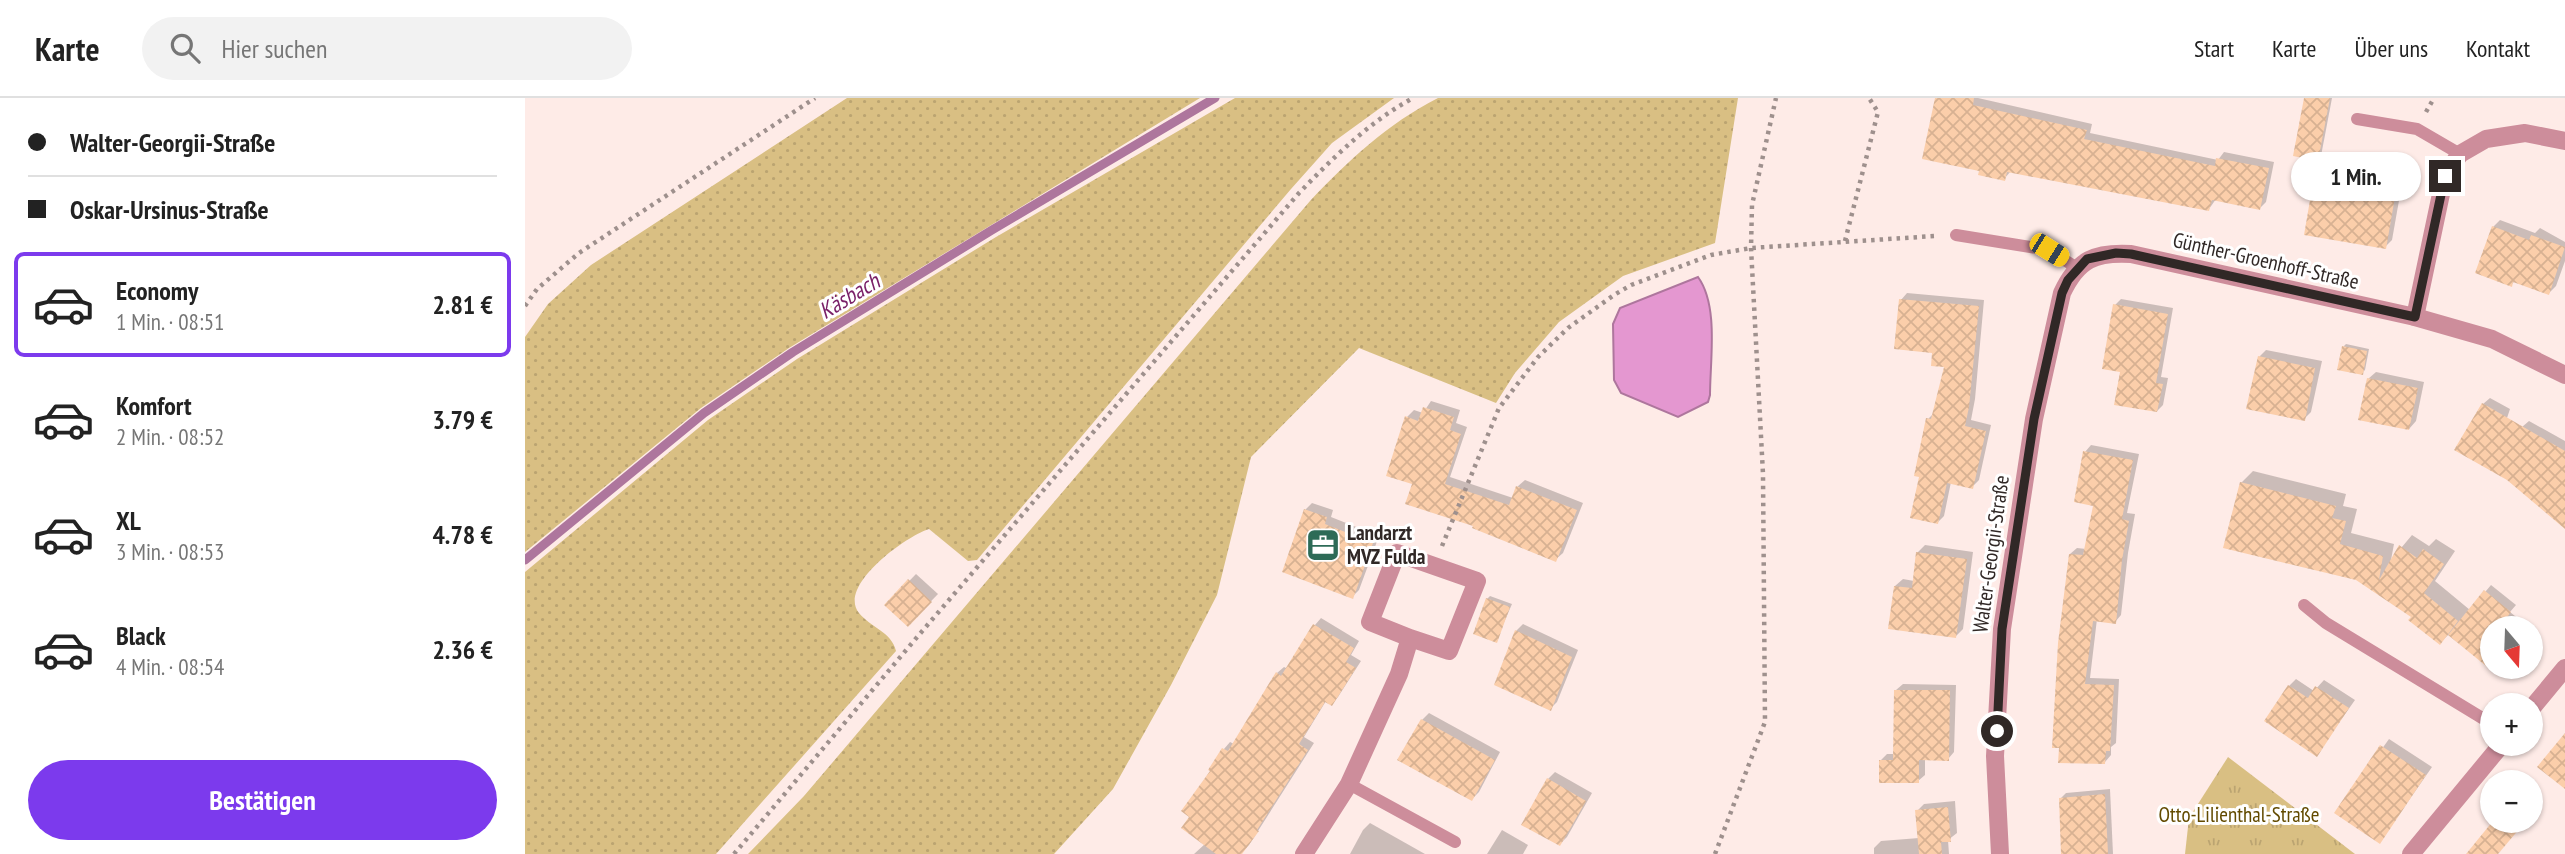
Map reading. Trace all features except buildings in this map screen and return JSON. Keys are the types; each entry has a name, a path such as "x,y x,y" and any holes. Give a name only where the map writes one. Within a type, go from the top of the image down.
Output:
{"street":[{"path":"2415,317 2445,176 2460,154 2486,139 2525,133 2565,141"},
{"name":"Günther-Groenhoff-Straße","path":"2077,268 2087,259 2100,255 2131,254 2415,317 2492,339 2565,375"},
{"name":"Walter-Georgii-Straße","path":"2000,854 1996,756 2002,629 2037,407 2062,293 2077,268"},
{"path":"1398,553 1477,581 1450,651 1410,638 1370,622 1398,553"},
{"path":"1304,854 1349,784 1399,674 1410,638"},
{"path":"2543,695 2565,668"},
{"path":"2411,854 2492,756"}],"lane":[{"path":"2357,119 2417,129 2460,154"},
{"path":"1956,235 2049,250 2077,268"},
{"path":"2304,605 2326,623 2480,717"},
{"path":"1349,784 1455,842"}],"path":[{"path":"525,306 537,289 579,253 815,98"},
{"path":"734,854 1299,193 1341,150 1413,98"},
{"path":"1715,854 1765,722 1763,474 1751,248 1752,205 1776,98"},
{"path":"1845,241 1878,112 1868,98"},
{"path":"1433,566 1499,408 1538,356 1587,314 1631,285 1711,255 1751,248 1956,235"}],"green space":[{"path":"847,98 1200,98 789,348 701,408 525,552 525,337 548,304 591,265"},
{"path":"1235,98 1394,98 1332,143 977,560 968,561 929,529 905,541 865,576 857,589 855,602 859,613 890,639 896,651 716,854 525,854 525,572 708,420 797,359 996,237"},
{"path":"1438,98 1738,98 1715,243 1623,276 1559,322 1515,373 1496,403 1359,348 1251,457 1217,595 1113,789 1054,854 748,854 804,796 1310,201 1369,144 1402,119"},
{"name":"Otto-Lilienthal-Straße","path":"2228,757 2355,854 2185,854 2189,818"}],"shaded area":[{"path":"1698,277 1705,289 1711,318 1710,395 1708,402 1678,417 1621,393 1614,380 1613,324 1620,308"}],"waterway":[{"name":"Käsbach","path":"525,560 704,413 793,352 1215,98"}],"place":[{"name":"Landarzt MVZ Fulda","path":"1323,545"}],"route":[{"path":"1997,731 2002,629 2034,419 2062,293 2077,268 2087,259 2100,255 2131,254 2415,317 2445,176"}]}
